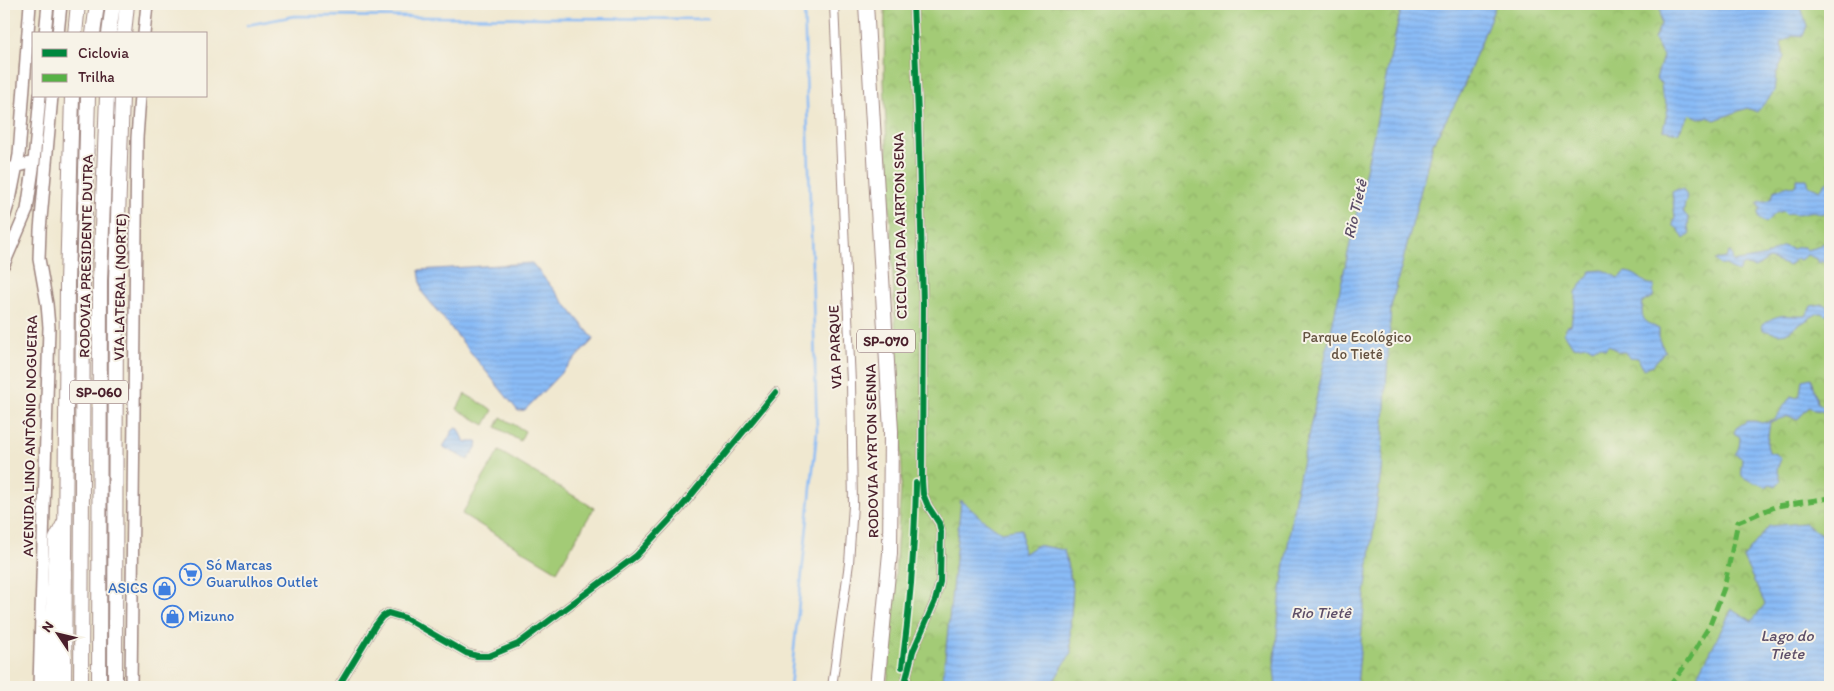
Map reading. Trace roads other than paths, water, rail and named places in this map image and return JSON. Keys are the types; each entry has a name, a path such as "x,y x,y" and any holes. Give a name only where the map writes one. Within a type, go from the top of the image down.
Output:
{"highway":[{"path":"75,32 78,4"},
{"path":"93,32 97,4"},
{"path":"110,32 113,4"},
{"path":"124,32 127,4"},
{"name":"RODOVIA AYRTON SENNA","path":"866,4 891,431 890,554 877,687"},
{"name":"RODOVIA PRESIDENTE DUTRA","path":"64,687 69,161 72,98"},
{"name":"RODOVIA PRESIDENTE DUTRA","path":"81,687 83,283 88,98"},
{"name":"RODOVIA PRESIDENTE DUTRA","path":"99,687 100,281 107,98"},
{"name":"RODOVIA PRESIDENTE DUTRA","path":"116,687 116,280 122,98"},
{"path":"50,687 56,539 66,520"}],"main road":[{"path":"4,218 17,167 30,4"},
{"path":"45,32 48,4"},
{"path":"58,32 61,4"},
{"path":"144,32 148,4"},
{"path":"4,264 27,210 40,98"},
{"name":"AVENIDA LINO ANTÔNIO NOGUEIRA","path":"39,687 49,327 39,259 52,98"},
{"name":"VIA LATERAL (NORTE)","path":"131,687 137,138 140,98"},
{"path":"4,170 34,162"}],"street":[{"name":"VIA PARQUE","path":"832,687 849,563 853,505 851,383 834,4"},
{"path":"904,687 920,633 938,591 942,554 942,532 923,494 922,480 923,304 913,4"},
{"path":"338,687 375,626 382,616 388,613 405,618 466,653 476,656 489,656 518,644 636,556 679,510 776,392"}],"water":[{"name":"Rio Tietê","path":"1402,4 1496,4 1461,93 1433,143 1391,307 1381,472 1365,594 1357,687 1276,687 1274,668 1281,590 1296,492"},
{"path":"1660,4 1803,4 1801,7 1807,26 1803,36 1794,35 1781,43 1784,57 1776,74 1774,92 1757,112 1747,108 1715,120 1708,117 1699,118 1690,114 1678,133 1663,130 1668,108 1662,95 1661,83 1656,79 1663,56 1654,39 1661,25"},
{"path":"1797,179 1807,179 1809,185 1820,190 1826,182 1830,181 1830,211 1821,214 1813,211 1798,214 1790,213 1787,215 1783,211 1776,213 1766,223 1759,219 1758,212 1760,208 1757,203 1772,198 1774,191 1788,185 1793,187 1797,184"},
{"path":"1683,189 1687,196 1683,212 1689,218 1688,227 1690,234 1684,239 1679,230 1673,225 1675,217 1672,192"},
{"path":"1830,240 1830,258 1825,263 1823,261 1819,263 1817,259 1807,255 1800,260 1796,258 1789,266 1769,259 1755,268 1742,265 1738,272 1727,265 1720,265 1715,260 1726,258 1729,252 1732,254 1733,262 1766,256 1783,246 1792,249 1804,247 1806,250 1815,248"},
{"path":"532,263 594,339 525,410 518,411 422,292 419,270"},
{"path":"1602,270 1618,278 1626,272 1631,273 1654,286 1653,297 1643,302 1642,313 1647,322 1659,329 1659,340 1665,351 1653,365 1643,369 1638,358 1629,357 1625,352 1619,352 1609,345 1605,349 1601,346 1592,348 1588,345 1573,347 1564,333 1567,326 1571,325 1576,292 1591,271"},
{"path":"1823,304 1828,307 1830,306 1830,313 1826,316 1823,313 1818,313 1786,333 1779,334 1763,330 1762,325 1774,318 1779,316 1806,316 1811,306"},
{"path":"1811,378 1817,402 1830,411 1830,421 1822,411 1809,407 1797,420 1789,416 1770,422 1767,444 1769,452 1776,454 1781,459 1777,469 1781,480 1776,486 1770,484 1766,487 1742,476 1742,458 1735,454 1740,440 1740,437 1734,433 1736,428 1747,421 1762,423 1775,419 1791,396 1797,398 1800,394 1802,380"},
{"path":"456,428 459,429 465,442 478,442 468,460 443,447"},
{"path":"961,500 981,518 1001,532 1022,529 1023,554 1037,545 1064,550 1073,589 1070,629 1071,653 1050,687 954,687 943,678"},
{"name":"Lago do Tiete","path":"1804,523 1830,540 1830,687 1692,687 1732,609 1752,621 1765,604 1743,558 1769,526"}],"waterway":[{"path":"790,687 817,431 804,4"},
{"path":"247,25 295,16 708,19"}],"place":[{"name":"Só Marcas Guarulhos Outlet","path":"190,574"},
{"name":"ASICS","path":"164,588"},
{"name":"Mizuno","path":"172,616"}],"park label":[{"name":"Parque Ecológico do Tietê","path":"1357,346"}]}
